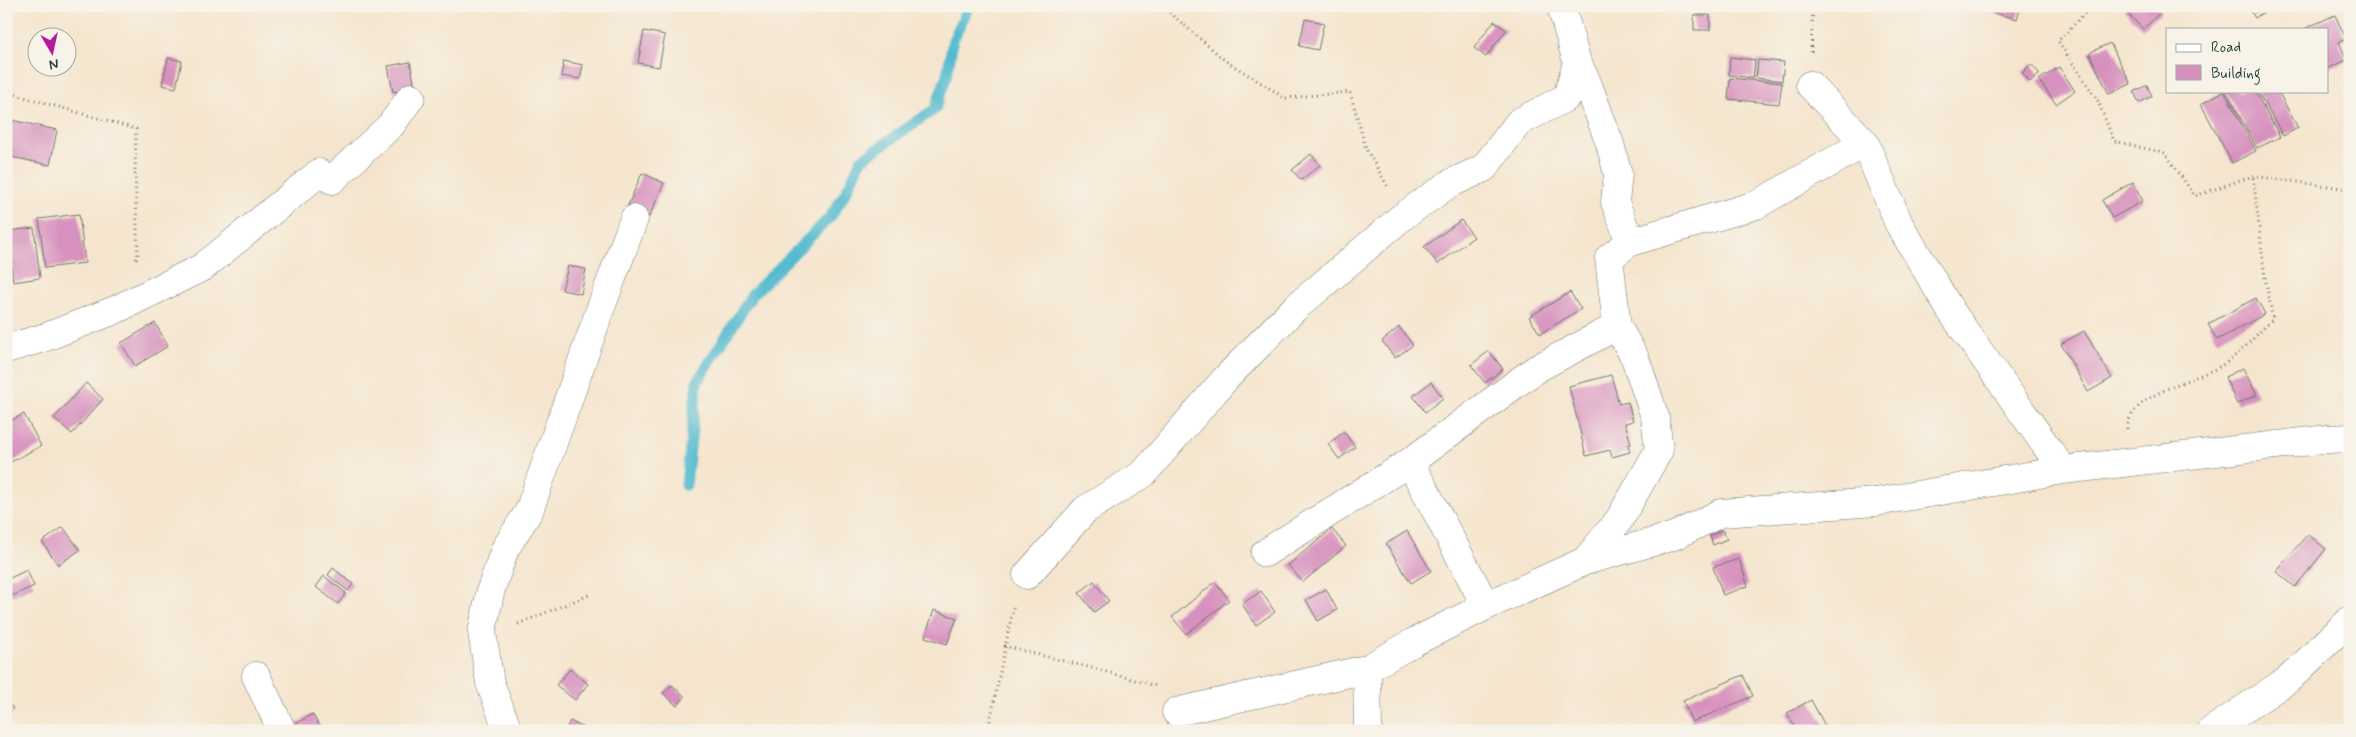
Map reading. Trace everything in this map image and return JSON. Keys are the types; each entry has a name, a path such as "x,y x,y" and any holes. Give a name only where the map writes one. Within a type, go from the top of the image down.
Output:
{"street":[{"path":"1560,6 1576,62 1587,82 1610,144 1618,174 1615,202 1630,242"},
{"path":"1027,574 1085,510 1143,474 1227,377 1294,309 1402,217 1449,184 1484,168 1519,122 1567,98 1576,62"},
{"path":"1810,85 1865,143 1899,224 1951,311 2063,470"},
{"path":"6,349 46,337 115,310 203,268 319,174 332,180 391,125 411,97"},
{"path":"1584,561 1619,520 1659,450 1655,417 1635,358 1617,326 1609,258 1630,242 1756,205 1865,143"},
{"path":"508,731 490,682 482,632 491,589 505,549 529,511 634,219"},
{"path":"1265,554 1410,462 1536,369 1617,326"},
{"path":"1176,712 1368,669 1486,606 1584,561 1674,536 1721,513 1876,502 2063,470 2328,438 2350,438"},
{"path":"1410,462 1486,606"},
{"path":"2211,731 2289,679 2350,620"},
{"path":"1368,669 1368,731"},
{"path":"256,676 282,731"}],"path":[{"path":"1162,6 1226,61 1285,98 1350,92 1366,149 1386,182 1402,217"},
{"path":"1810,85 1813,6"},
{"path":"2092,6 2058,41 2098,101 2114,141 2164,153 2195,196 2253,176 2350,189"},
{"path":"6,92 136,128 135,178 138,256 134,264"},
{"path":"2125,463 2127,424 2134,410 2174,384 2222,365 2273,319 2265,277 2253,176"},
{"path":"988,731 1016,594 1027,574"},
{"path":"487,664 518,624 589,595"},
{"path":"1004,646 1163,688 1176,712"}],"building":[{"path":"1994,6 2021,6 2017,19 1993,13"},
{"path":"2128,6 2156,6 2161,12 2143,29 2124,10"},
{"path":"2247,6 2272,6 2255,18"},
{"path":"1694,15 1710,15 1710,30 1694,30"},
{"path":"2335,15 2346,39 2339,42 2347,60 2328,69 2328,28 2306,28"},
{"path":"1305,19 1324,23 1318,50 1299,46"},
{"path":"1494,21 1506,30 1486,57 1474,48"},
{"path":"644,31 665,35 659,67 638,63"},
{"path":"2110,43 2131,84 2109,94 2089,53"},
{"path":"1730,57 1755,60 1753,78 1729,75"},
{"path":"168,58 182,61 176,88 162,85"},
{"path":"1758,60 1784,62 1782,81 1756,78"},
{"path":"564,61 583,65 580,79 561,76"},
{"path":"410,62 415,88 393,92 388,66"},
{"path":"2031,64 2040,74 2030,82 2022,73"},
{"path":"2059,67 2075,91 2056,104 2039,80"},
{"path":"1730,78 1782,83 1779,104 1728,99"},
{"path":"2147,85 2152,96 2139,103 2134,92"},
{"path":"2225,92 2256,151 2232,163 2201,104"},
{"path":"2227,92 2256,92 2280,137 2257,148"},
{"path":"2262,92 2279,92 2298,128 2283,136 2259,94"},
{"path":"11,120 57,130 50,165 6,156 6,143"},
{"path":"1311,154 1320,165 1301,180 1292,170"},
{"path":"642,173 664,183 649,217 627,208"},
{"path":"2133,182 2143,201 2112,218 2102,200"},
{"path":"79,214 85,263 45,268 39,219"},
{"path":"1461,220 1474,237 1438,264 1424,247"},
{"path":"34,228 40,278 13,282 7,231"},
{"path":"568,266 586,269 581,294 562,290"},
{"path":"1570,292 1581,309 1540,334 1529,317"},
{"path":"2256,298 2265,314 2217,340 2208,324"},
{"path":"155,323 168,346 135,366 121,343"},
{"path":"1399,327 1413,345 1395,358 1382,341"},
{"path":"2084,331 2112,378 2088,392 2061,344"},
{"path":"1489,351 1503,369 1485,383 1471,365"},
{"path":"2243,368 2257,395 2237,404 2225,377"},
{"path":"1611,375 1619,404 1628,402 1633,421 1625,423 1631,444 1628,445 1630,452 1612,457 1610,450 1586,456 1569,386"},
{"path":"1431,382 1443,398 1425,412 1413,396"},
{"path":"86,383 103,399 72,434 54,418"},
{"path":"24,414 41,446 9,463 6,458 6,423"},
{"path":"1344,432 1355,447 1339,459 1328,444"},
{"path":"63,527 80,550 58,565 42,542"},
{"path":"1332,529 1346,546 1303,582 1288,565"},
{"path":"1722,530 1727,539 1713,545 1710,536"},
{"path":"1407,531 1431,571 1411,583 1386,544"},
{"path":"2308,534 2326,549 2295,587 2276,571"},
{"path":"1739,559 1748,586 1723,595 1713,567"},
{"path":"333,568 353,584 348,591 328,575"},
{"path":"27,570 34,586 12,596 6,580"},
{"path":"324,576 346,593 338,604 316,587"},
{"path":"1094,581 1109,601 1094,612 1079,593"},
{"path":"1215,582 1229,600 1186,634 1172,617"},
{"path":"1326,589 1337,610 1318,621 1306,600"},
{"path":"1261,591 1275,612 1256,625 1242,604"},
{"path":"934,610 957,618 947,644 925,637"},
{"path":"570,669 588,684 575,700 556,685"},
{"path":"1743,675 1753,696 1692,722 1683,701"},
{"path":"672,685 685,697 677,706 663,693"},
{"path":"1811,700 1828,731 1797,731 1787,713"},
{"path":"6,703 13,708 6,719"},
{"path":"312,714 323,731 298,731 294,725"},
{"path":"570,721 590,731 565,731"}],"waterway":[{"path":"686,485 697,382 752,295 831,216 846,192 861,160 935,109 947,75 953,40 969,6"}]}
